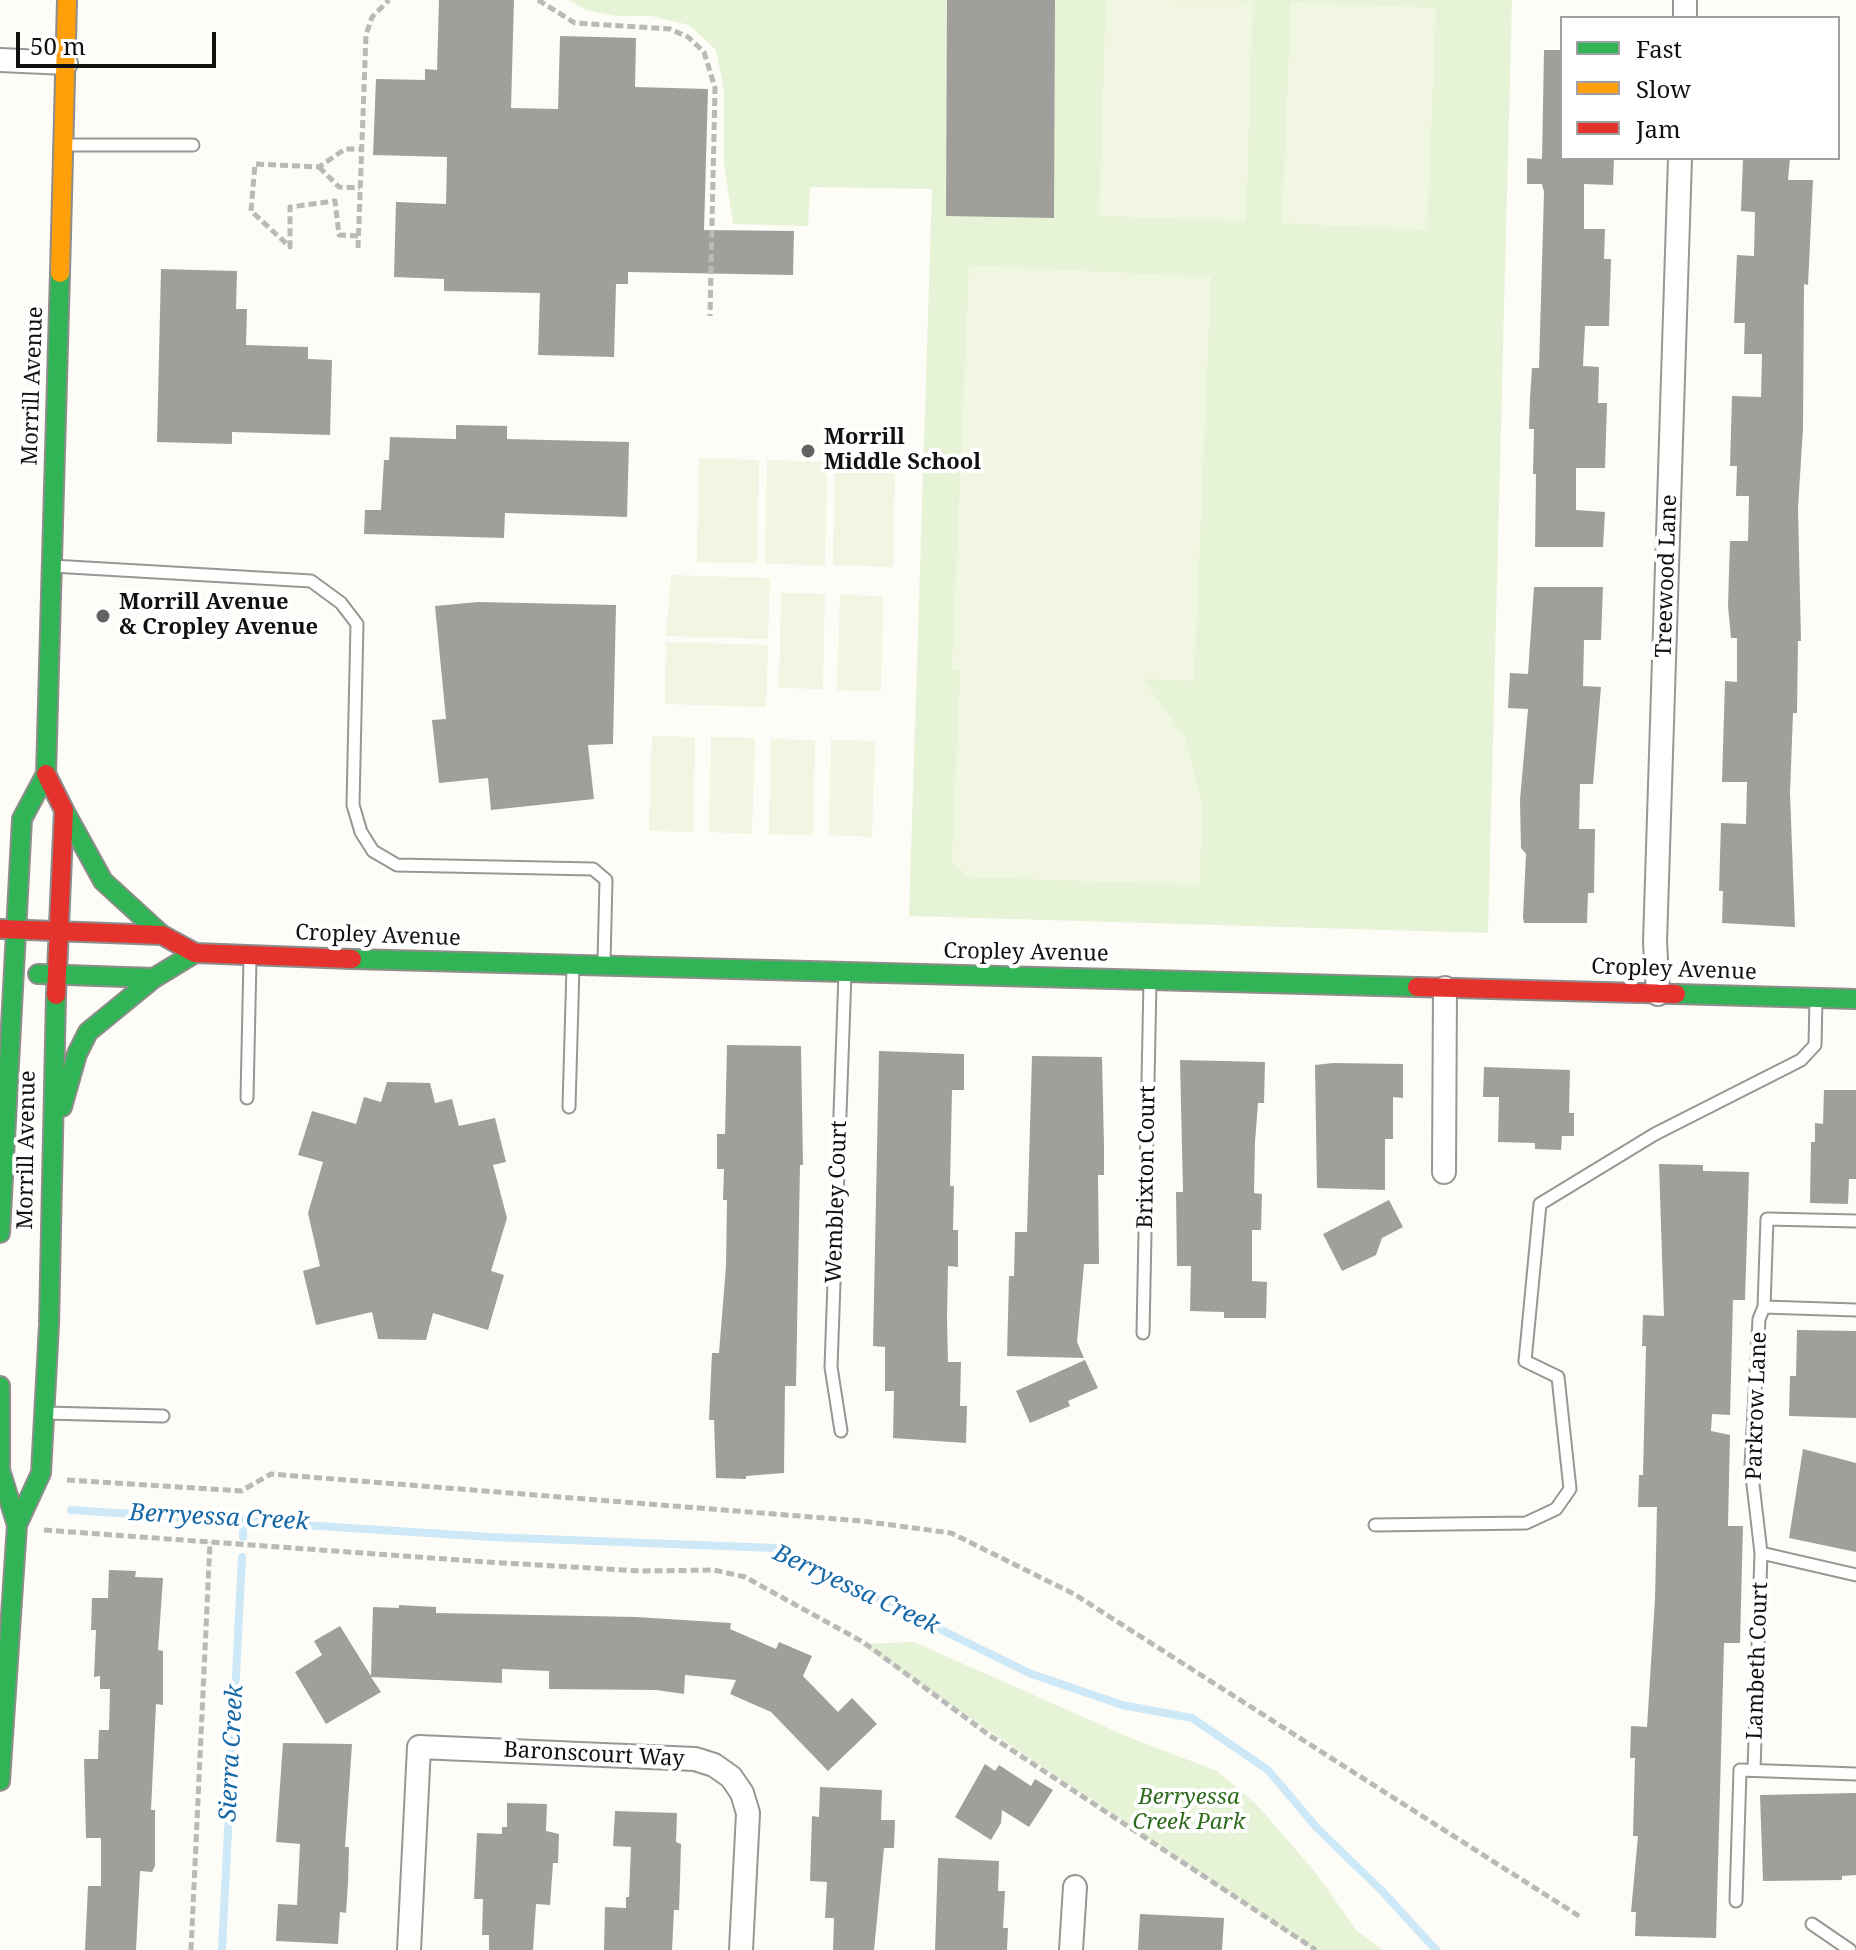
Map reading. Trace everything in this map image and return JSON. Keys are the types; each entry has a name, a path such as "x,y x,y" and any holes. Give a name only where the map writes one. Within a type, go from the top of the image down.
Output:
{"street":[{"name":"Morrill Avenue","path":"0,1233 8,929 22,819 46,774 67,0"},
{"path":"0,60 66,63"},
{"name":"Treewood Lane","path":"1658,994 1655,942 1680,160"},
{"name":"Morrill Avenue","path":"0,1781 2,1714 17,1525 41,1473 49,1325 51,1147 64,810 46,774"},
{"path":"64,810 103,881 162,935"},
{"path":"0,858 22,819"},
{"name":"Cropley Avenue","path":"8,929 162,935 195,953 251,956 1856,999"},
{"path":"51,1147 77,1054 88,1032 154,978 195,953"},
{"path":"6,973 154,978"},
{"path":"1444,1172 1445,988"},
{"name":"Morrill Avenue","path":"0,1386 0,1470 17,1525"},
{"name":"Baronscourt Way","path":"409,1950 419,1747 695,1759 714,1765 731,1777 742,1793 748,1813 741,1950"},
{"path":"1071,1950 1075,1887"}],"lane":[{"path":"63,145 193,145"},
{"path":"52,566 311,581 341,603 357,624 353,805 361,832 373,851 397,865 593,869 606,880 603,966"},
{"path":"247,1098 251,956"},
{"path":"569,1107 573,966"},
{"name":"Wembley Court","path":"841,1431 831,1367 845,973"},
{"name":"Brixton Court","path":"1143,1333 1150,981"},
{"path":"1375,1525 1526,1523 1556,1509 1570,1489 1558,1377 1525,1361 1540,1204 1655,1134 1801,1060 1815,1045 1816,998"},
{"name":"Parkrow Lane","path":"1761,1553 1751,1467 1759,1319 1764,1307 1767,1219 1856,1221"},
{"name":"Parkrow Lane","path":"1764,1307 1856,1310"},
{"path":"44,1413 163,1416"},
{"name":"Lambeth Court","path":"1754,1770 1761,1553 1856,1575"},
{"name":"Lambeth Court","path":"1736,1901 1740,1770 1856,1774"},
{"path":"1812,1924 1850,1950"}],"path":[{"path":"358,248 366,35 372,17 389,0"},
{"path":"538,0 575,23 670,29 688,37 704,52 715,88 710,316"},
{"path":"358,236 339,235 335,201 290,207 290,247 251,211 255,164 319,167 345,149 361,149"},
{"path":"319,167 339,187 360,188"},
{"path":"41,1473 63,1480 241,1491 271,1474 862,1521 951,1533 1074,1594 1582,1918"},
{"path":"17,1525 61,1533 625,1571 714,1570 745,1577 863,1642 989,1735 1316,1950"},
{"path":"191,1950 210,1542"}],"green space":[{"path":"570,0 1512,0 1488,933 909,916 932,189 810,187 808,226 733,224 724,164 724,91 716,50 689,25 651,16 616,16 585,10"},
{"path":"1106,0 1253,1 1246,221 1099,216"},
{"path":"1291,2 1436,8 1427,230 1282,223"},
{"path":"969,265 1211,277 1194,681 1143,679 1185,737 1202,803 1200,885 968,877 952,862 960,671 952,669"},
{"path":"699,458 759,460 757,563 697,562"},
{"path":"767,460 827,462 825,565 765,564"},
{"path":"835,462 895,463 893,567 833,565"},
{"path":"671,575 770,578 768,639 666,636"},
{"path":"781,593 825,594 823,689 779,688"},
{"path":"840,595 883,596 881,691 837,690"},
{"path":"666,642 768,645 766,707 665,704"},
{"path":"652,736 695,737 693,832 649,831"},
{"path":"711,737 755,738 752,834 709,832"},
{"path":"771,739 815,740 813,835 769,834"},
{"path":"831,740 875,741 872,837 829,835"},
{"name":"Berryessa Creek Park","path":"914,1642 1126,1736 1217,1771 1257,1805 1315,1872 1357,1931 1383,1950 1314,1950 860,1644"}],"building":[{"path":"439,0 514,0 511,108 558,109 560,36 636,38 635,87 708,89 704,230 794,231 793,275 628,272 628,284 616,284 614,357 538,355 540,293 444,291 444,279 394,277 396,202 446,204 447,157 373,155 376,79 425,80 425,69 437,70"},
{"path":"947,0 1055,0 1054,218 946,216"},
{"path":"1544,50 1560,50 1560,160 1614,160 1613,185 1584,184 1584,229 1605,229 1604,259 1611,259 1609,326 1585,326 1583,366 1599,367 1598,403 1607,403 1605,468 1576,468 1576,510 1605,512 1603,547 1535,547 1534,429 1529,429 1532,368 1539,368 1544,192 1542,184 1527,184 1527,158 1542,159"},
{"path":"1743,160 1790,160 1788,180 1813,180 1808,285 1804,284 1803,428 1798,508 1801,641 1798,641 1797,713 1793,713 1790,793 1795,927 1722,923 1723,891 1719,891 1721,823 1746,824 1747,782 1722,782 1725,681 1737,682 1737,638 1731,638 1728,606 1730,541 1748,541 1749,496 1736,496 1737,466 1730,466 1732,396 1761,397 1762,354 1744,354 1745,323 1734,323 1737,255 1754,256 1755,212 1741,211"},
{"path":"161,269 237,271 236,309 247,309 246,345 308,347 308,359 332,360 330,435 232,432 232,444 157,442"},
{"path":"456,425 507,426 507,439 629,442 627,517 505,513 504,538 364,534 365,510 381,510 384,460 389,460 390,437 456,439"},
{"path":"1534,587 1603,587 1601,640 1584,640 1583,686 1601,687 1593,784 1580,784 1579,829 1595,829 1594,893 1588,893 1587,923 1524,923 1523,917 1526,854 1521,848 1520,800 1528,709 1508,708 1510,673 1528,674"},
{"path":"478,602 616,605 613,744 588,745 594,799 491,810 488,778 439,783 432,720 446,719 435,606"},
{"path":"727,1045 801,1046 803,1165 800,1165 796,1386 785,1386 784,1473 746,1476 746,1479 716,1478 714,1420 709,1420 712,1353 719,1353 726,1266 727,1200 723,1200 724,1169 717,1169 717,1134 725,1134"},
{"path":"879,1051 964,1054 964,1090 952,1090 950,1186 954,1186 953,1230 958,1230 958,1267 948,1266 947,1318 948,1362 961,1362 960,1406 967,1406 966,1443 893,1438 894,1391 885,1391 885,1347 873,1346"},
{"path":"1032,1056 1102,1057 1104,1175 1098,1175 1099,1264 1084,1264 1077,1342 1084,1358 1007,1356 1009,1276 1014,1276 1015,1232 1027,1232"},
{"path":"1180,1060 1265,1062 1264,1103 1258,1103 1255,1142 1254,1193 1262,1194 1261,1230 1252,1230 1252,1281 1267,1282 1266,1318 1224,1318 1224,1312 1190,1311 1191,1266 1177,1266 1176,1192 1183,1192"},
{"path":"1403,1064 1403,1098 1393,1097 1393,1139 1385,1139 1385,1190 1317,1188 1315,1065"},
{"path":"1484,1067 1570,1070 1569,1113 1574,1113 1574,1136 1562,1136 1561,1150 1535,1149 1535,1143 1498,1142 1499,1097 1483,1097"},
{"path":"387,1082 430,1083 435,1103 452,1099 459,1126 495,1118 506,1162 493,1165 507,1218 491,1271 504,1275 488,1330 433,1313 426,1340 378,1339 372,1312 316,1325 303,1271 320,1266 308,1213 323,1162 298,1155 312,1111 356,1124 364,1097 381,1102"},
{"path":"1824,1090 1856,1090 1856,1179 1849,1179 1848,1204 1810,1203 1811,1142 1815,1142 1815,1123 1823,1124"},
{"path":"1659,1164 1703,1165 1703,1171 1749,1172 1745,1300 1733,1300 1730,1415 1712,1414 1711,1431 1730,1435 1728,1526 1743,1526 1740,1643 1724,1643 1716,1938 1635,1936 1636,1912 1631,1912 1638,1836 1633,1836 1635,1758 1630,1758 1631,1726 1647,1727 1655,1599 1657,1507 1638,1507 1639,1475 1643,1475 1646,1346 1642,1346 1643,1315 1664,1316"},
{"path":"1389,1200 1403,1227 1382,1238 1376,1255 1342,1271 1323,1234"},
{"path":"1797,1330 1856,1331 1856,1418 1789,1416 1790,1376 1796,1376"},
{"path":"1085,1360 1098,1388 1068,1401 1070,1406 1030,1423 1016,1391"},
{"path":"1803,1449 1856,1463 1856,1552 1789,1538"},
{"path":"109,1570 136,1571 135,1577 163,1578 158,1650 163,1651 163,1705 156,1704 151,1810 155,1810 155,1866 152,1872 140,1871 136,1950 85,1950 88,1886 101,1886 101,1838 86,1838 84,1759 98,1759 99,1730 109,1730 110,1689 100,1689 100,1676 94,1677 96,1630 91,1630 92,1598 108,1598"},
{"path":"399,1605 436,1607 436,1613 636,1617 731,1623 730,1629 776,1649 779,1642 812,1656 803,1676 838,1712 852,1698 877,1724 828,1771 771,1712 730,1694 736,1680 685,1675 684,1694 656,1690 549,1689 549,1671 502,1669 502,1683 371,1677 381,1692 326,1724 295,1672 322,1655 314,1641 340,1626 371,1676 373,1607 399,1608"},
{"path":"283,1743 352,1744 345,1847 349,1847 346,1913 340,1912 338,1944 276,1941 278,1904 297,1905 300,1844 276,1842"},
{"path":"985,1764 995,1771 999,1765 1031,1786 1035,1779 1053,1790 1029,1827 1002,1810 1001,1823 991,1840 955,1817"},
{"path":"820,1787 882,1790 881,1820 895,1820 894,1848 884,1848 874,1950 833,1950 834,1918 825,1918 827,1882 810,1881 812,1816 819,1817"},
{"path":"1856,1793 1856,1875 1842,1876 1842,1880 1763,1881 1760,1795"},
{"path":"507,1803 547,1804 546,1831 559,1834 558,1863 553,1863 550,1905 536,1904 533,1950 489,1950 489,1935 482,1935 483,1899 474,1899 477,1833 502,1834 502,1827 507,1827"},
{"path":"615,1811 677,1813 676,1842 681,1844 679,1910 674,1910 672,1950 604,1950 605,1907 626,1908 626,1897 629,1897 631,1847 613,1846"},
{"path":"938,1858 999,1861 998,1891 1005,1891 1003,1928 1008,1928 1007,1950 935,1950"},
{"path":"1140,1914 1224,1918 1222,1950 1138,1950"}],"waterway":[{"name":"Berryessa Creek","path":"71,1510 490,1537 775,1548 1029,1673 1122,1705 1192,1718 1268,1770 1317,1828 1382,1891 1436,1950"},
{"name":"Sierra Creek","path":"243,1519 243,1537"},
{"name":"Sierra Creek","path":"222,1950 242,1557"}],"traffic: fast":[{"path":"0,1233 22,819 46,774 60,273"},
{"path":"65,812 103,881 162,935"},
{"path":"38,974 154,978 195,953"},
{"path":"352,959 1417,987"},
{"path":"62,1107 77,1054 88,1032 154,978"},
{"path":"1676,994 1856,999"},
{"path":"0,1781 17,1525 41,1473 49,1325 56,995"},
{"path":"0,1386 0,1470 17,1525"}],"traffic: slow":[{"path":"60,273 67,0"}],"traffic: jam":[{"path":"46,774 64,810 56,995"},
{"path":"0,929 162,935 195,953 352,959"},
{"path":"1417,987 1676,994"}],"place":[{"name":"Morrill Middle School","path":"808,451"},
{"name":"Morrill Avenue & Cropley Avenue","path":"103,616"}]}
